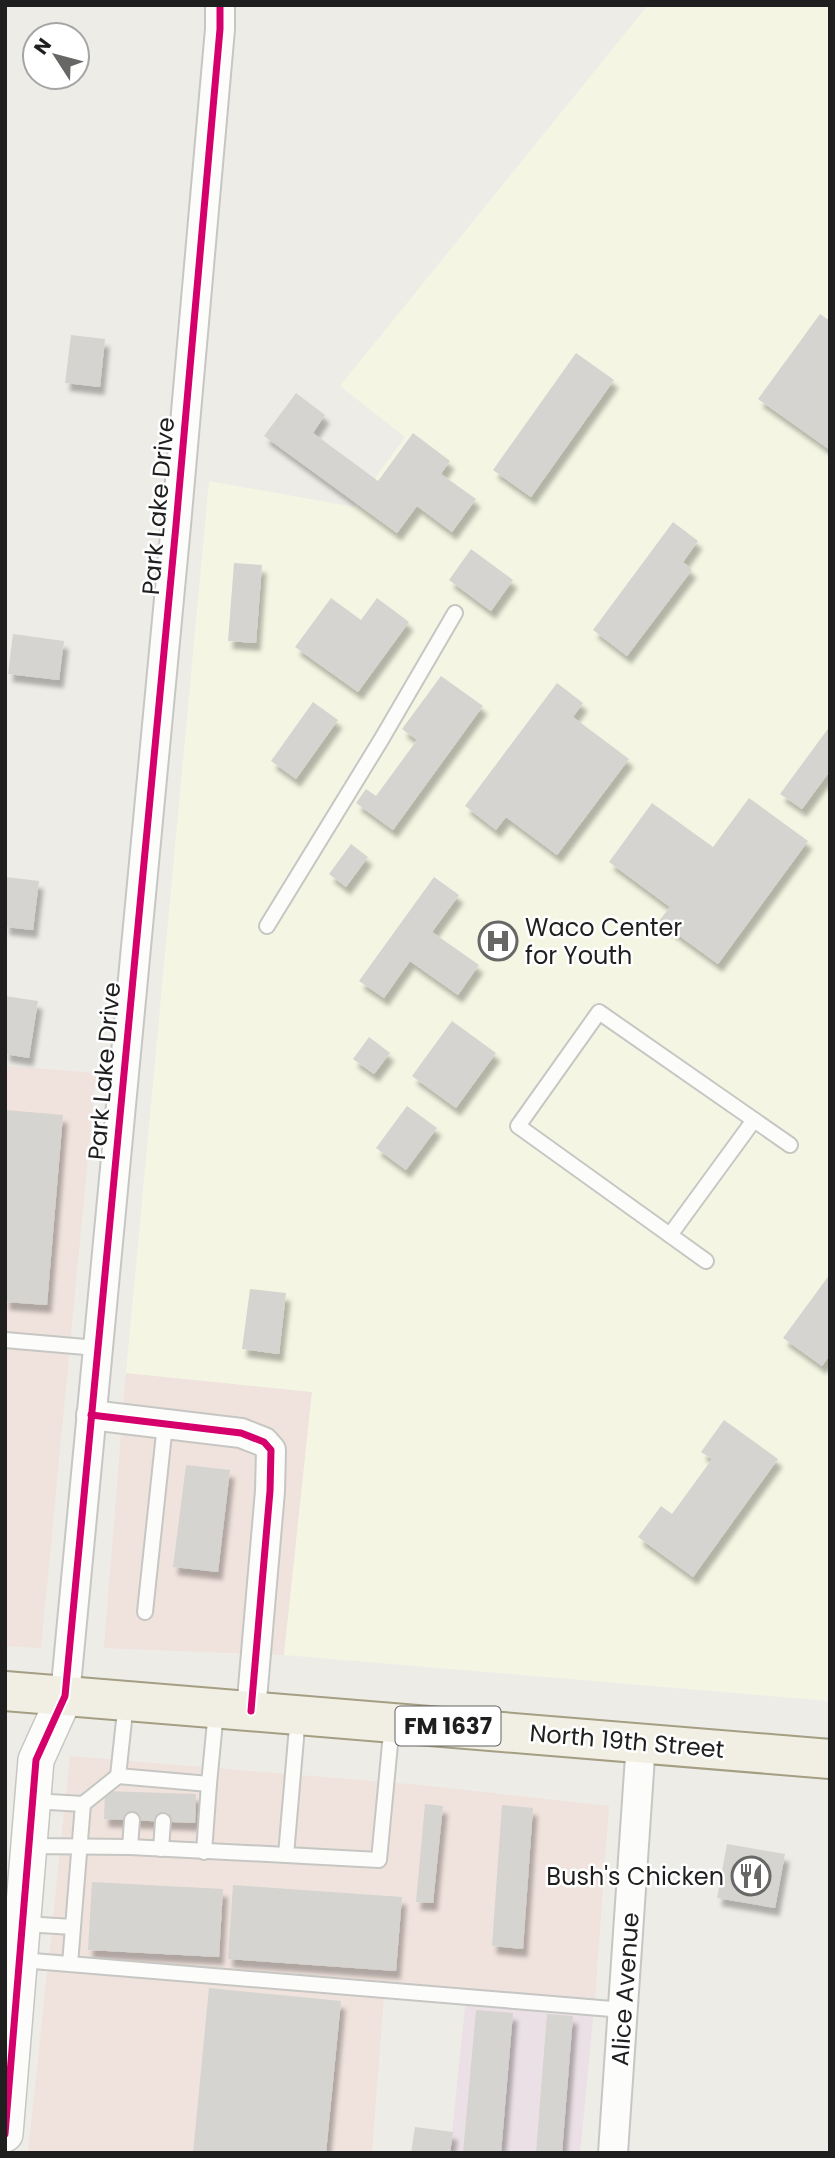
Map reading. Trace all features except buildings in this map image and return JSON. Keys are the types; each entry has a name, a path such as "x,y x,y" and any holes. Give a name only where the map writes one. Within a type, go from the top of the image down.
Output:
{"main road":[{"name":"North 19th Street","path":"5,1690 830,1759"}],"street":[{"name":"Park Lake Drive","path":"6,2121 22,1924 24,1864 36,1760 65,1696 176,524 220,5"},
{"path":"91,1416 241,1433 264,1442 271,1450 270,1491 234,1709"},
{"name":"Alice Avenue","path":"614,2153 641,1742"}],"lane":[{"path":"267,926 455,613"},
{"path":"706,1261 519,1126 599,1012 790,1145"},
{"path":"670,1235 754,1120"},
{"path":"5,1340 97,1348"},
{"path":"145,1612 165,1423"},
{"path":"33,1801 83,1804 118,1776 126,1701"},
{"path":"204,1852 209,1784 234,1709"},
{"path":"286,1855 299,1714"},
{"path":"24,1864 80,1847 130,1847 379,1860 392,1721"},
{"path":"118,1776 136,1784 209,1784"},
{"path":"70,1964 83,1804"},
{"path":"130,1847 132,1821"},
{"path":"161,1849 163,1821"},
{"path":"22,1924 73,1927"},
{"path":"19,1959 624,2010"}],"shaded area":[{"name":"Waco Center for Youth","path":"648,5 830,5 830,1701 284,1655 312,1392 126,1373 209,481 354,507 405,437 340,386"},
{"path":"5,1066 96,1073 41,1648 5,1646"},
{"path":"126,1373 312,1392 284,1655 104,1648"},
{"path":"70,1756 420,1785 609,1806 595,1998 385,1983 372,2153 28,2153"},
{"path":"467,1988 595,1998 580,2153 450,2153"}],"cycle path":[{"path":"5,2134 36,1760 65,1696 176,525 220,5"},
{"path":"91,1415 241,1433 264,1442 271,1450 270,1491 251,1711"}],"place":[{"name":"Waco Center for Youth","path":"498,941"},
{"name":"Bush's Chicken","path":"751,1876"}]}
